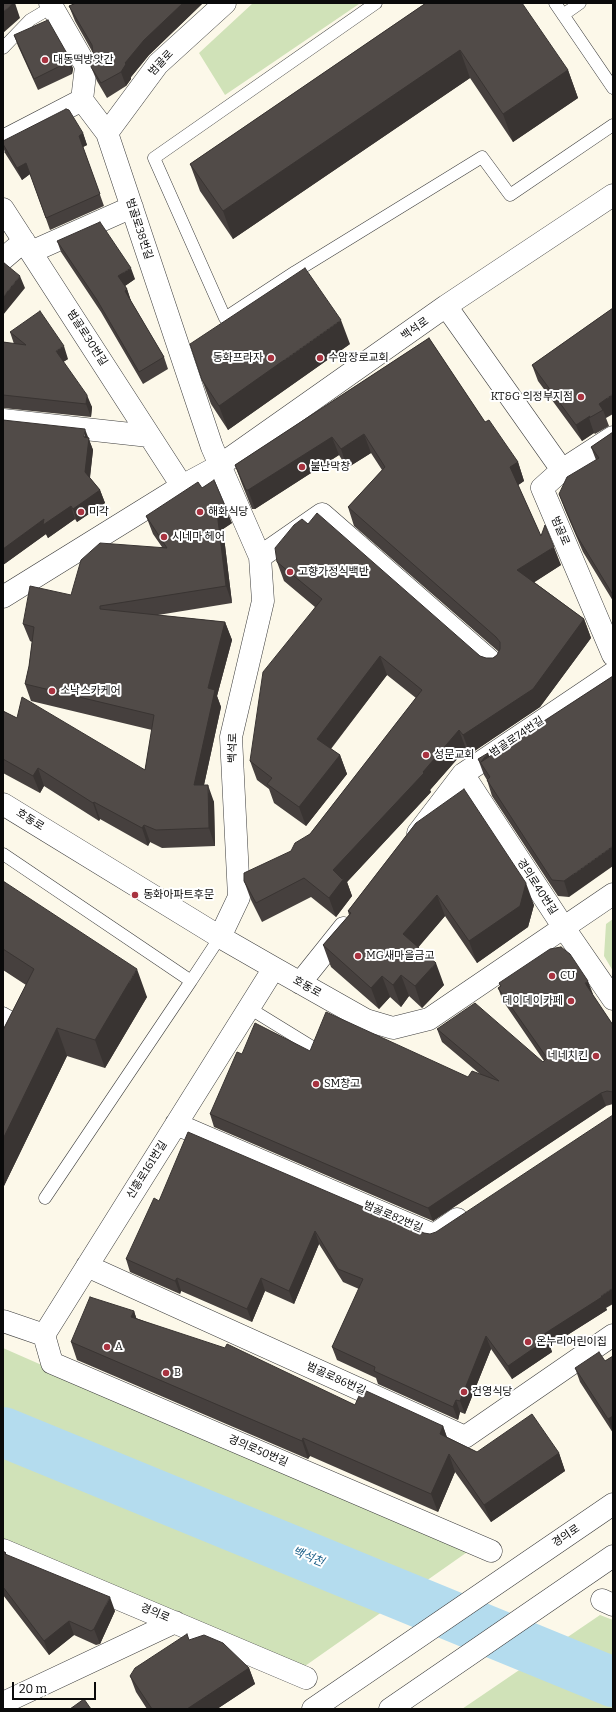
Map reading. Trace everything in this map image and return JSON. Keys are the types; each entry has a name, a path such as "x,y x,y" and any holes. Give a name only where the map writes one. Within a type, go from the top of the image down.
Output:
{"street":[{"name":"범골로","path":"107,132 158,64 225,3"},
{"path":"3,141 82,100 86,66 51,5"},
{"name":"범골로38번길","path":"82,100 107,132 219,466"},
{"name":"백석로","path":"3,598 182,486 219,466 446,306 613,195"},
{"path":"3,258 132,207"},
{"name":"범골로30번길","path":"3,209 182,486"},
{"path":"446,306 562,470"},
{"path":"3,420 150,436"},
{"name":"범골로","path":"613,436 562,470 542,488 613,655"},
{"name":"백석로","path":"219,466 260,557 263,601 232,737 239,897 220,937"},
{"path":"260,557 322,514 495,664"},
{"name":"범골로74번길","path":"404,851 463,774 613,673"},
{"name":"경의로40번길","path":"463,774 564,928 613,999"},
{"name":"호동로","path":"3,804 220,937 300,983 366,1020 394,1028 429,1019 613,894"},
{"path":"238,881 259,870"},
{"path":"300,983 356,912"},
{"name":"신흥로161번길","path":"44,1335 274,968"},
{"name":"범골로82번길","path":"176,1124 434,1235 473,1208"},
{"name":"범골로86번길","path":"87,1266 465,1437 613,1335"},
{"path":"3,1321 44,1335"},
{"name":"경의로50번길","path":"44,1335 52,1363 491,1551"},
{"name":"경의로","path":"313,1709 613,1504"},
{"name":"경의로","path":"3,1550 306,1678"},
{"path":"398,1704 613,1556"},
{"path":"3,1703 175,1622"}],"lane":[{"path":"376,3 154,158 225,318 295,272 482,157 510,195 613,125"},
{"path":"555,3 613,88"},
{"path":"563,15 580,3"},
{"path":"3,48 30,20 51,5"},
{"path":"3,854 191,981"},
{"path":"45,1198 220,937"},
{"path":"249,1008 314,1048"},
{"path":"3,1013 10,1017 3,1030"}],"green space":[{"path":"253,3 359,4 225,95 199,53"},
{"path":"613,919 613,971 604,956 606,924"},
{"path":"3,1348 317,1486 473,1548 305,1666 201,1626 3,1541"},
{"path":"600,1615 613,1620 613,1709 462,1709"}],"building":[{"path":"3,3 13,3 3,12"},
{"path":"76,3 183,3 144,40 125,63 126,64 121,72 101,83 91,67 93,53 92,45 69,6"},
{"path":"426,3 522,3 568,70 503,114 460,50 223,211 190,164"},
{"name":"대동떡방앗간","path":"48,20 69,57 68,62 34,79 14,35"},
{"path":"66,109 69,110 83,133 79,136 100,194 46,218 26,163 17,168 3,144 3,141"},
{"path":"100,222 131,268 118,276 127,289 125,291 164,357 139,372 97,300 57,241"},
{"path":"3,262 20,276 3,297"},
{"path":"305,268 341,320 219,406 202,380 190,344"},
{"name":"KT&G 의정부지점","path":"613,308 613,394 599,404 603,410 576,425 532,365"},
{"path":"40,311 64,346 56,351 87,395 86,404 3,395 3,342 26,345 10,332"},
{"path":"429,338 485,422 489,420 518,462 510,467 541,536 545,525 554,547 517,570 584,619 533,689 463,735 459,730 423,772 424,773 333,870 342,879 345,877 329,898 304,878 256,903 244,881 244,873 291,851 295,843 310,834 422,690 380,656 317,739 340,755 299,807 267,784 272,778 250,761 263,672 322,599 277,562 275,548 294,525 302,519 308,524 317,513 480,656 493,658 497,655 500,649 500,642 496,637 348,507 385,467 364,434 341,449 332,437 248,490 246,490 235,465"},
{"path":"3,420 85,429 84,437 89,438 85,472 100,490 73,509 71,506 43,525 44,519 3,549"},
{"path":"613,432 613,595 577,536 559,494 567,477 599,458 591,447"},
{"path":"214,480 225,506 217,512 226,586 100,606 100,609 225,622 208,688 215,690 194,785 208,785 209,828 156,830 144,825 142,828 94,802 93,803 38,768 33,776 3,759 3,711 17,718 22,697 145,770 154,715 25,684 34,627 23,624 30,586 71,595 81,560 100,543 167,548 146,516 198,482 202,488"},
{"path":"613,676 613,846 564,881 552,880 487,780 490,777 478,759 488,753 481,762"},
{"path":"464,789 526,883 520,906 469,941 437,895 403,934 436,963 415,986 401,975 393,985 382,976 371,988 323,945 351,913 348,911 416,823"},
{"path":"3,881 137,969 95,1040 57,1028 3,1139 3,1030 34,969 3,949"},
{"path":"561,947 570,954 588,981 585,983 613,1025 613,1092 607,1091 601,1093 428,1208 210,1114 237,1052 242,1054 255,1023 310,1051 326,1012 468,1077 472,1071 499,1081 437,1029 475,1003 543,1062 547,1058 498,988 501,986 499,983 550,949"},
{"path":"613,1115 613,1288 601,1296 602,1297 544,1334 547,1339 508,1366 486,1336 460,1401 456,1400 453,1407 374,1371 375,1367 332,1347 363,1279 338,1269 315,1231 289,1291 261,1278 247,1309 177,1278 175,1281 126,1259 154,1198 159,1201 188,1132 424,1233 430,1234 436,1232"},
{"path":"90,1297 134,1311 131,1317 225,1348 227,1344 355,1405 362,1389 443,1426 440,1434 477,1452 532,1414 559,1453 484,1505 449,1454 431,1494 303,1438 302,1441 71,1342"},
{"path":"599,1352 605,1361 613,1356 613,1416 608,1419 575,1368"},
{"path":"3,1551 6,1553 5,1554 110,1597 94,1629 91,1631 69,1621 44,1641 3,1587"},
{"path":"187,1634 189,1640 204,1635 223,1643 249,1668 187,1709 152,1709 130,1676 135,1668"},
{"path":"84,1699 91,1709 70,1709"}],"waterway":[{"name":"백석천","path":"3,1432 613,1682"}],"place":[{"name":"대동떡방앗간","path":"45,60"},
{"name":"동화프라자","path":"271,358"},
{"name":"수암장로교회","path":"320,358"},
{"name":"KT&G 의정부지점","path":"581,397"},
{"name":"불난막창","path":"302,467"},
{"name":"미각","path":"81,512"},
{"name":"해화식당","path":"200,512"},
{"name":"시네마 헤어","path":"164,537"},
{"name":"고향가정식백반","path":"290,572"},
{"name":"소낙스카케어","path":"52,691"},
{"name":"성문교회","path":"426,755"},
{"name":"동화아파트후문","path":"135,895"},
{"name":"MG새마을금고","path":"358,956"},
{"name":"CU","path":"552,976"},
{"name":"데이데이카페","path":"571,1001"},
{"name":"네네치킨","path":"596,1056"},
{"name":"SM창고","path":"316,1084"},
{"name":"온누리어린이집","path":"528,1342"},
{"name":"A","path":"107,1347"},
{"name":"B","path":"166,1373"},
{"name":"건영식당","path":"464,1392"}]}
